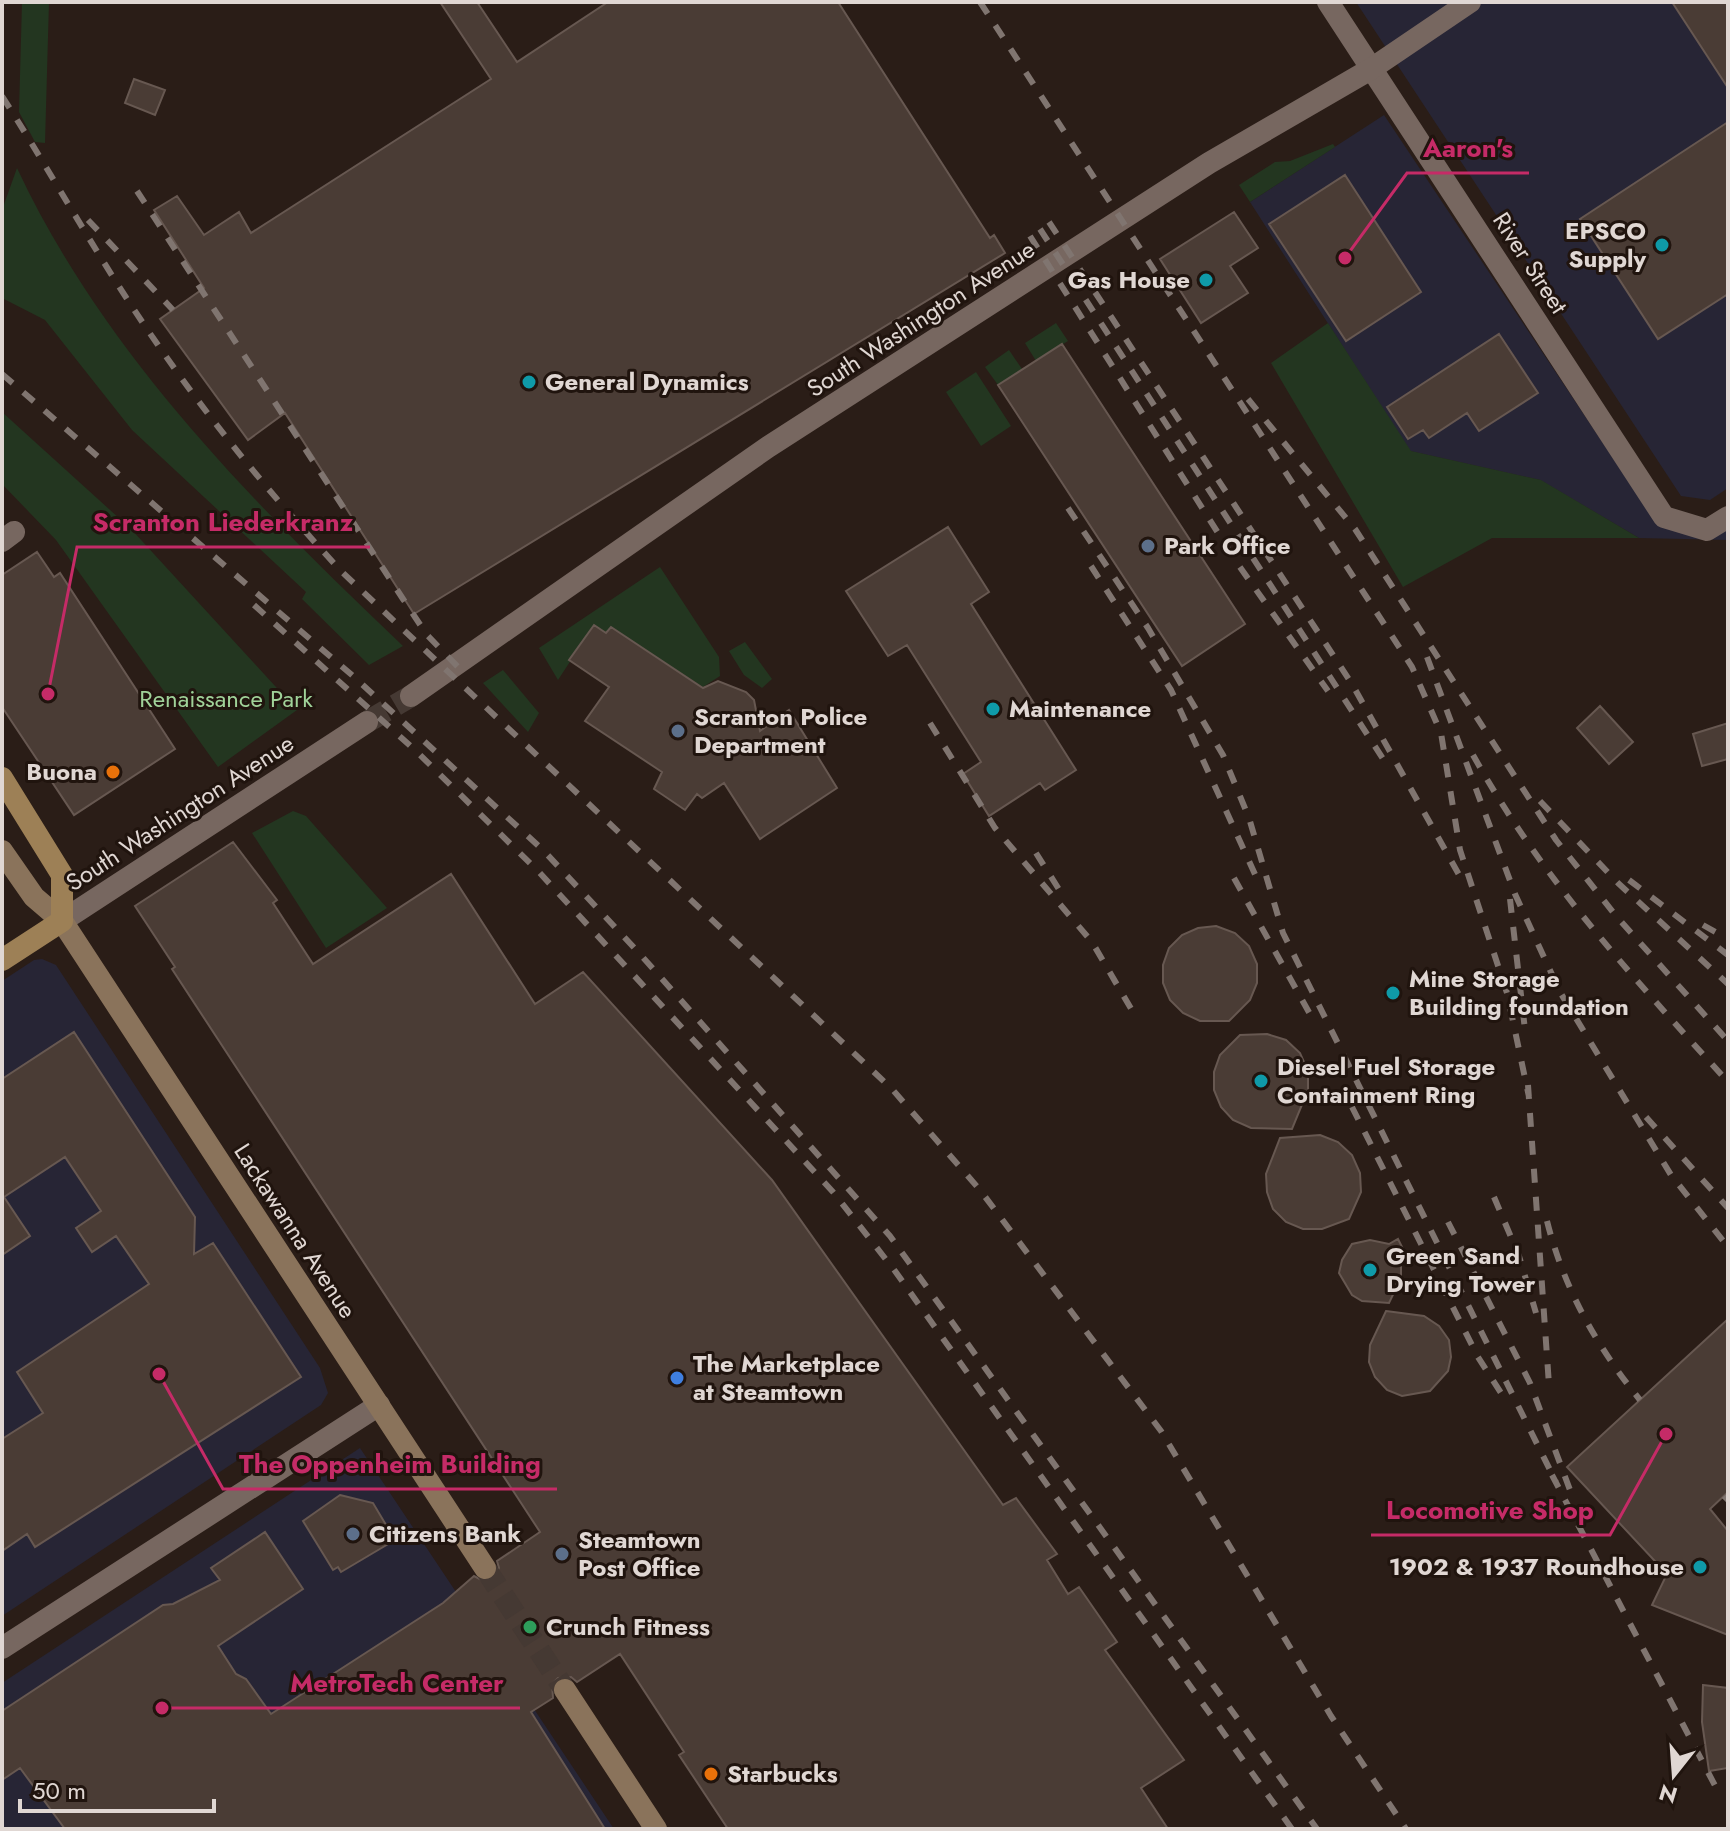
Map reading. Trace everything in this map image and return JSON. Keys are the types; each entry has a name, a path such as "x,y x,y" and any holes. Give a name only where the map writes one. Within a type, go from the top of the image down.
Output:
{"main road":[{"path":"2,778 62,875 62,921 2,960"},
{"name":"Lackawanna Avenue","path":"2,851 34,897 62,921 485,1568"},
{"path":"565,1690 656,1829"}],"street":[{"name":"River Street","path":"1328,2 1664,517 1707,530 1728,517"},
{"name":"South Washington Avenue","path":"411,696 768,447 1209,163 1371,69 1470,2"},
{"name":"South Washington Avenue","path":"62,921 367,722"},
{"path":"2,1648 379,1405"}],"shaded area":[{"path":"1356,2 1728,2 1728,488 1710,500 1681,496"},
{"path":"1384,115 1655,521 1728,523 1728,540 1639,538 1540,480 1410,451 1250,202"},
{"path":"42,959 56,965 320,1368 328,1393 321,1405 2,1616 2,981 34,960"},
{"path":"360,1448 614,1829 2,1829 2,1683"}],"green space":[{"path":"22,2 49,2 45,143 35,142 19,112"},
{"path":"1333,144 1335,147 1250,202 1239,185 1275,162 1290,161"},
{"path":"17,168 53,236 93,301 139,364 239,482 403,646 369,665 302,599 306,592 132,430 45,320 2,298 2,210"},
{"path":"1056,323 1068,341 1036,361 1025,343"},
{"path":"1328,323 1411,451 1541,480 1639,538 1492,538 1403,587 1271,363"},
{"path":"1009,350 1022,369 998,385 985,367"},
{"path":"976,372 1011,426 981,446 946,392"},
{"name":"Renaissance Park","path":"2,412 131,529 297,710 218,767 56,540 2,484"},
{"path":"660,567 719,657 720,676 703,687 611,628 606,633 594,625 558,680 539,648"},
{"path":"745,642 772,679 762,688 744,675 729,651"},
{"path":"503,670 539,713 528,732 483,683"},
{"path":"293,811 306,816 387,908 326,948 252,833"}],"building":[{"name":"General Dynamics","path":"440,2 477,2 517,62 608,2 838,2 990,238 994,235 1005,253 414,614 285,413 248,440 160,319 204,288 154,210 177,196 204,235 239,212 251,233 491,79"},
{"path":"1672,2 1728,2 1728,88"},
{"path":"134,79 165,90 155,115 125,103"},
{"name":"EPSCO Supply","path":"1728,122 1728,294 1658,339 1580,219"},
{"path":"1345,175 1421,292 1346,341 1269,224"},
{"name":"Gas House","path":"1234,212 1258,248 1230,266 1248,293 1201,323 1160,259"},
{"path":"1499,334 1538,393 1479,431 1467,413 1429,438 1423,430 1408,439 1387,407"},
{"name":"Park Office","path":"1062,344 1245,624 1182,666 998,385"},
{"name":"Maintenance","path":"948,527 989,592 971,604 1076,770 1045,790 1040,783 989,816 963,774 981,762 907,645 888,656 846,591"},
{"path":"37,552 54,577 60,573 175,749 74,815 2,707 2,575"},
{"name":"Scranton Police Department","path":"594,625 606,633 611,627 703,688 718,681 746,692 754,700 760,731 789,710 837,788 760,839 724,783 702,798 697,794 685,810 654,789 662,772 585,721 609,687 569,660"},
{"path":"1600,706 1633,742 1609,764 1577,728"},
{"path":"1728,723 1728,759 1702,766 1693,734"},
{"name":"The Marketplace at Steamtown","path":"233,842 277,900 273,903 313,964 451,874 535,1004 583,972 772,1180 1003,1505 1016,1498 1057,1554 1047,1560 1068,1594 1079,1587 1117,1642 1105,1650 1184,1760 1141,1788 1168,1829 728,1829 679,1755 684,1752 620,1654 577,1682 571,1677 558,1678 552,1684 553,1698 531,1712 605,1829 65,1829 20,1768 2,1780 2,1711 163,1605 173,1604 220,1580 211,1568 265,1532 303,1589 218,1646 236,1674 246,1679 271,1714 443,1603 474,1576 485,1582 493,1579 499,1568 497,1561 540,1532 172,969 175,967 135,906"},
{"name":"Diesel Fuel Storage Containment Ring","path":"1216,926 1235,933 1249,946 1257,964 1257,983 1250,1000 1229,1021 1200,1021 1183,1013 1170,1000 1163,983 1163,965 1169,948 1182,935 1198,928"},
{"path":"74,1032 195,1217 194,1254 213,1243 301,1377 35,1547 27,1534 2,1551 2,1439 43,1413 17,1372 149,1284 116,1236 92,1252 76,1228 101,1211 65,1157 4,1197 30,1236 2,1255 2,1079"},
{"name":"Diesel Fuel Storage Containment Ring","path":"1267,1034 1286,1040 1300,1053 1308,1071 1308,1090 1292,1129 1251,1128 1233,1120 1221,1107 1214,1090 1214,1072 1220,1055 1240,1035"},
{"name":"Diesel Fuel Storage Containment Ring","path":"1320,1135 1338,1142 1352,1155 1360,1173 1361,1192 1349,1219 1322,1229 1303,1229 1286,1222 1273,1209 1267,1192 1266,1174 1280,1138"},
{"name":"Green Sand Drying Tower","path":"1398,1239 1408,1259 1401,1262 1401,1278 1389,1303 1362,1301 1352,1295 1339,1273 1342,1260 1352,1244 1370,1240 1389,1244"},
{"path":"1386,1311 1424,1316 1439,1326 1449,1340 1451,1357 1448,1371 1430,1391 1402,1396 1387,1390 1375,1377 1369,1362 1370,1345"},
{"path":"1728,1319 1728,1492 1710,1509 1728,1531 1728,1635 1652,1605 1667,1574 1567,1467"},
{"name":"Citizens Bank","path":"340,1495 373,1503 395,1540 341,1572 338,1567 333,1570 303,1521"},
{"path":"1703,1685 1728,1688 1728,1768 1709,1771 1702,1722"}],"tunnel":[{"path":"367,722 411,696"},
{"path":"485,1568 565,1690"}],"railway":[{"path":"980,2 1412,667 1441,733 1460,850 1507,993 1529,1097"},
{"path":"2,96 117,284 179,375 223,434 318,546 343,573 892,1089 980,1190 1161,1431 1331,1716 1406,1829"},
{"path":"137,191 427,635 462,671"},
{"path":"88,220 173,310"},
{"path":"1049,222 1352,684 1462,880"},
{"path":"1040,229 1389,768"},
{"path":"1030,236 1237,563 1328,691"},
{"path":"2,374 353,676 543,850 639,953 890,1236 1317,1829"},
{"path":"1248,399 1355,529 1556,840 1616,916 1728,1041"},
{"path":"1068,508 1148,628 1223,755 1249,818 1283,933 1556,1482"},
{"path":"1091,566 1171,690 1259,883"},
{"path":"254,605 416,751 538,871 833,1192 895,1271 1292,1829"},
{"path":"1427,657 1515,894 1560,992 1671,1175 1728,1247"},
{"path":"930,723 995,828 1092,942 1133,1012"},
{"path":"1473,755 1529,845 1591,926 1728,1082"},
{"path":"1540,801 1618,883 1728,984"},
{"path":"1036,853 1060,891"},
{"path":"1234,878 1315,1023"},
{"path":"1629,880 1728,955"},
{"path":"1510,899 1525,1030"},
{"path":"1703,925 1728,939"},
{"path":"1528,1085 1549,1385"},
{"path":"1352,1107 1478,1357 1501,1393"},
{"path":"1646,1117 1728,1208"},
{"path":"1494,1197 1519,1256 1536,1313"},
{"path":"1547,1221 1563,1270 1584,1316 1640,1400"},
{"path":"1448,1222 1530,1383 1570,1490"},
{"path":"1552,1475 1721,1797"},
{"path":"1724,1496 1728,1500"}],"place":[{"name":"EPSCO Supply","path":"1662,245"},
{"name":"Aaron's","path":"1345,258"},
{"name":"Gas House","path":"1206,280"},
{"name":"General Dynamics","path":"529,382"},
{"name":"Park Office","path":"1148,546"},
{"name":"Scranton Liederkranz","path":"48,694"},
{"name":"Maintenance","path":"993,709"},
{"name":"Scranton Police Department","path":"678,731"},
{"name":"Buona","path":"113,772"},
{"name":"Mine Storage Building foundation","path":"1393,993"},
{"name":"Diesel Fuel Storage Containment Ring","path":"1261,1081"},
{"name":"Green Sand Drying Tower","path":"1370,1270"},
{"name":"The Oppenheim Building","path":"159,1374"},
{"name":"The Marketplace at Steamtown","path":"677,1378"},
{"name":"Locomotive Shop","path":"1666,1434"},
{"name":"Citizens Bank","path":"353,1534"},
{"name":"Steamtown Post Office","path":"562,1554"},
{"name":"1902 & 1937 Roundhouse","path":"1700,1567"},
{"name":"Crunch Fitness","path":"530,1627"},
{"name":"MetroTech Center","path":"162,1708"},
{"name":"Starbucks","path":"711,1774"}]}
